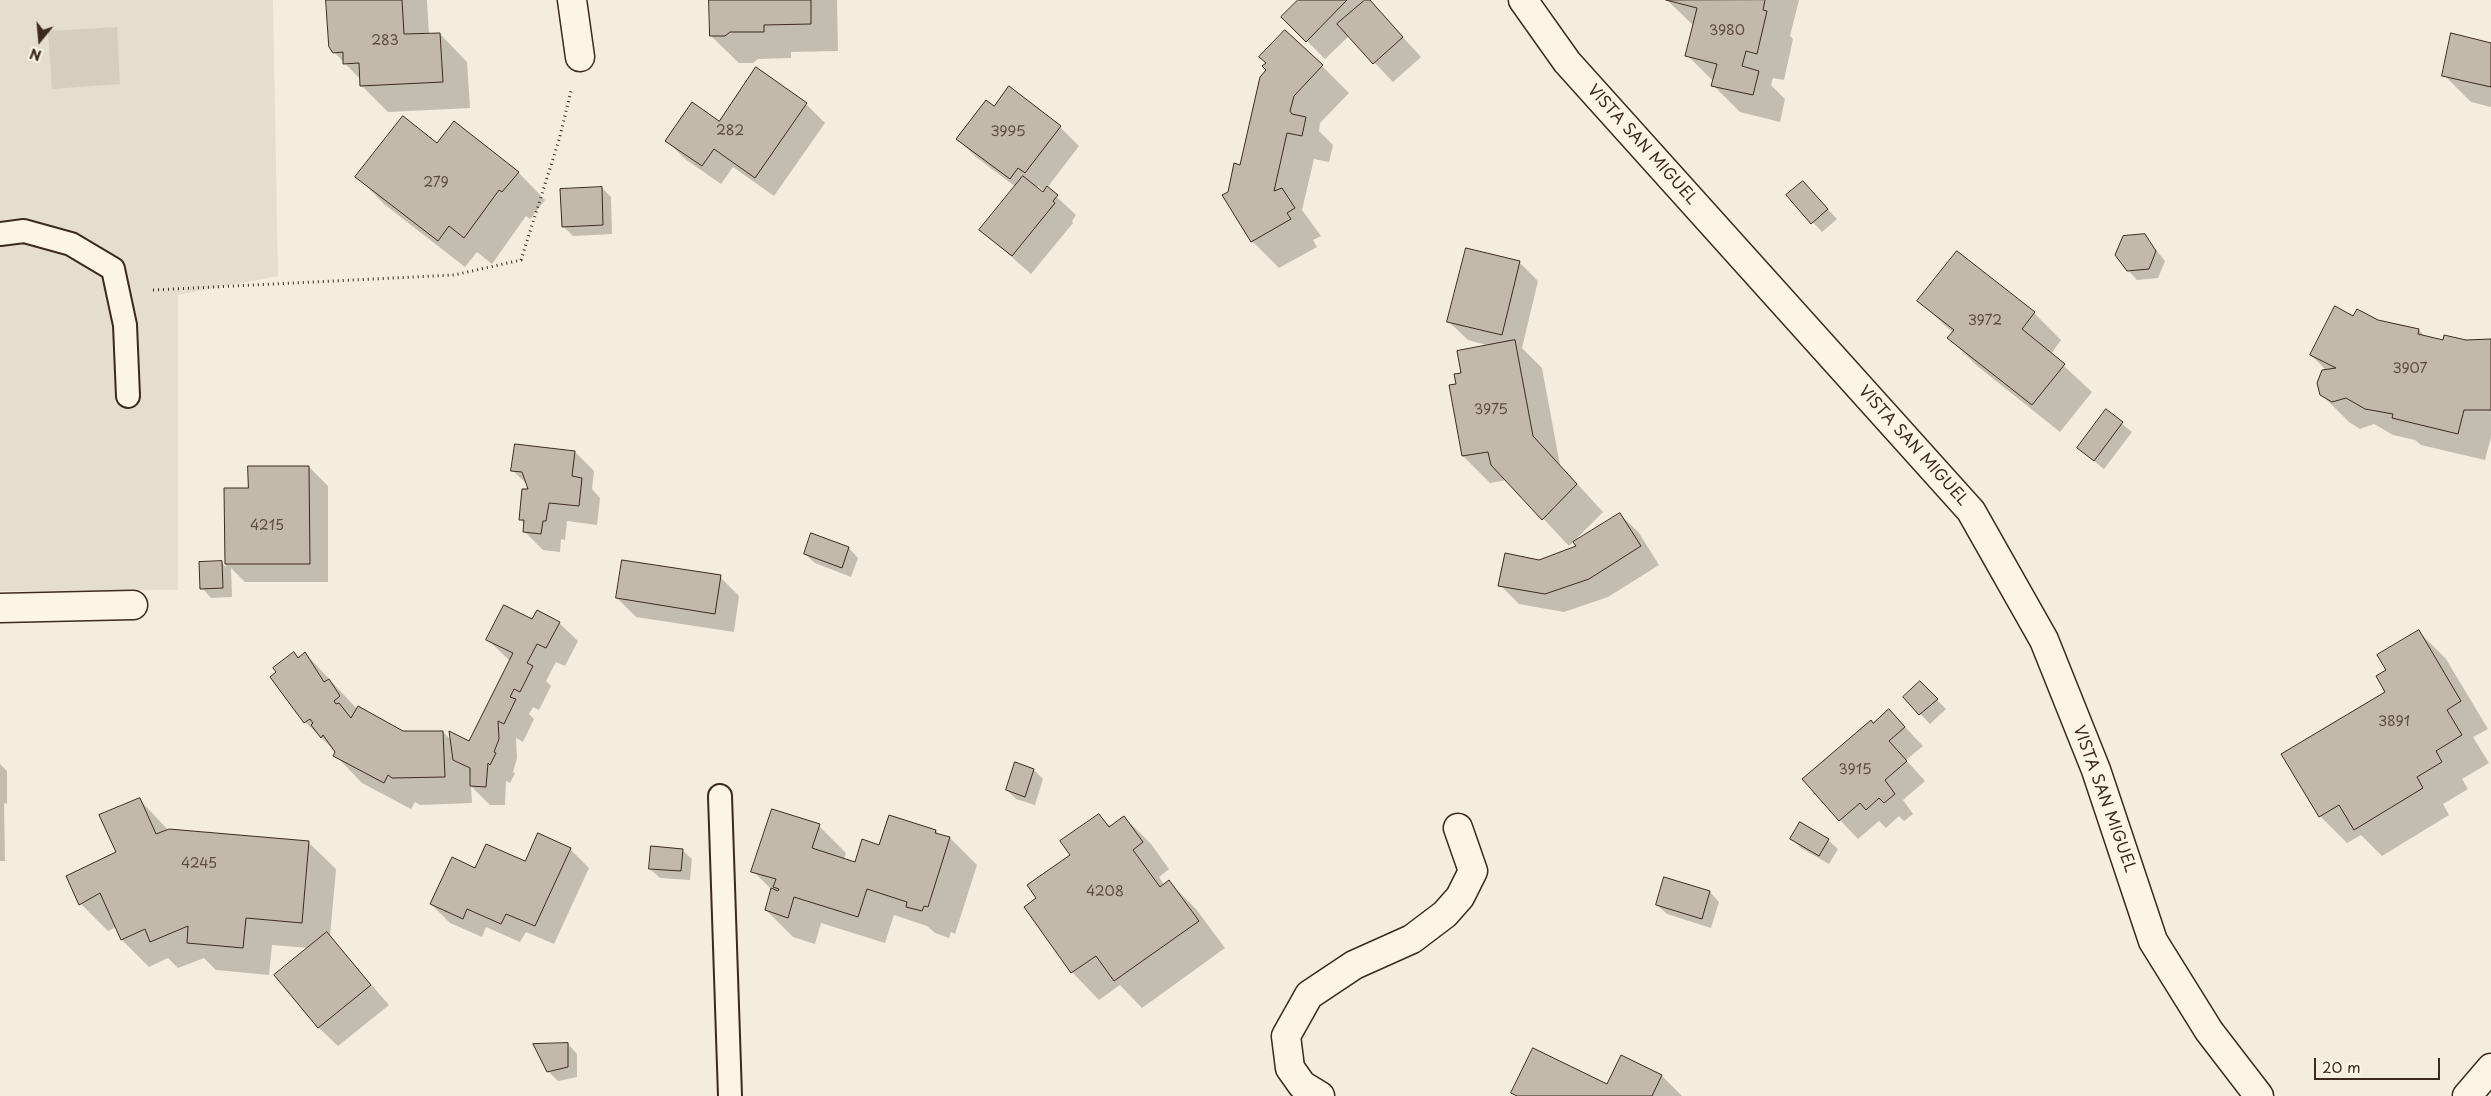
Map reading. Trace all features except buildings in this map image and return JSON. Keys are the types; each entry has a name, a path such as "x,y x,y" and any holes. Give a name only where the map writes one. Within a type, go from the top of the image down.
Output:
{"street":[{"path":"572,0 580,57"},
{"name":"VISTA SAN MIGUEL","path":"1523,0 1567,62 1971,511 2044,640 2096,770 2153,941 2209,1031 2259,1096"},
{"path":"0,608 132,606"},
{"path":"1320,1096 1302,1085 1290,1068 1286,1036 1309,995 1354,965 1412,939 1445,914 1460,897 1473,871 1458,828"},
{"path":"2467,1096 2491,1068"}],"lane":[{"path":"0,234 24,231 71,244 113,268 124,325 128,396"},
{"path":"720,796 730,1096"}],"path":[{"path":"113,268 150,290 454,275 520,260 559,140 580,57"}],"shaded area":[{"path":"0,0 273,0 278,276 178,295 178,590 0,591"},
{"path":"117,27 120,84 52,89 48,31"}]}
